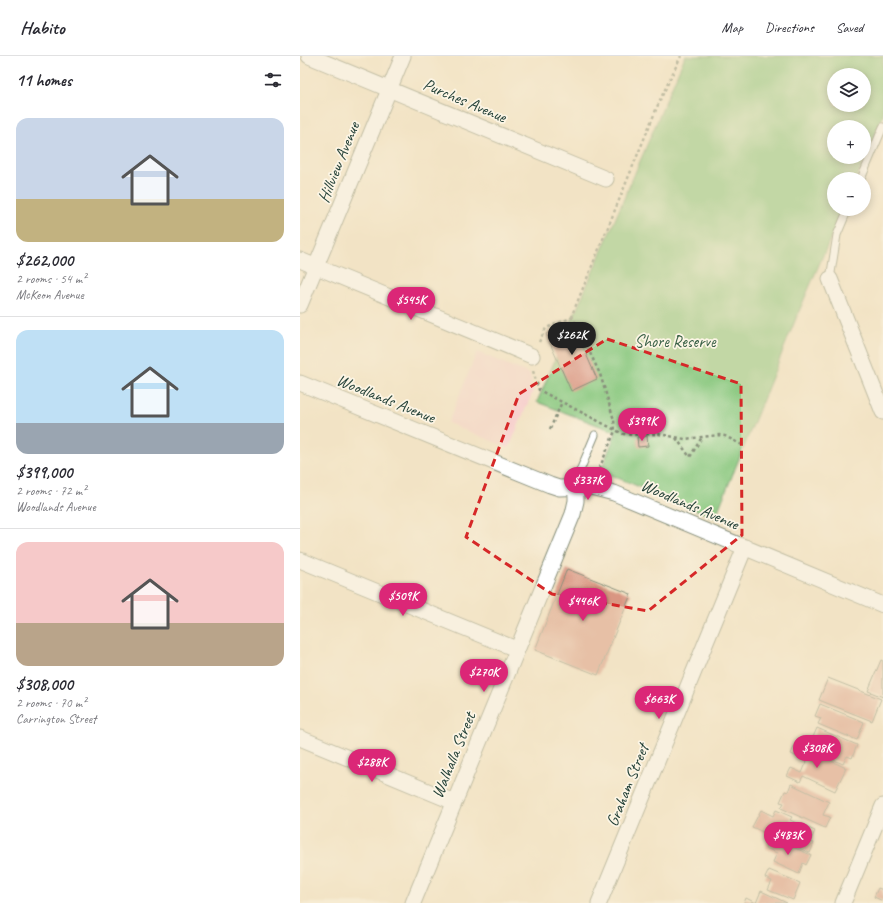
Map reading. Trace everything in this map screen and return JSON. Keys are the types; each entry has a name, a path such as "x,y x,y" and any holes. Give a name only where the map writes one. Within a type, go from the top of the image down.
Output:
{"street":[{"name":"Purches Avenue","path":"309,56 606,179"},
{"name":"Hillview Avenue","path":"300,305 403,56"},
{"path":"300,260 532,356"},
{"path":"830,279 883,412"},
{"name":"Woodlands Avenue","path":"300,383 550,486 559,488 591,487 614,493 883,605"},
{"name":"Walhalla Street","path":"413,903 516,649 573,514 576,501 576,487"},
{"name":"Graham Street","path":"599,903 744,548"},
{"path":"300,560 516,649"},
{"path":"300,738 454,802"},
{"path":"843,903 883,806"}],"lane":[{"path":"864,172 883,127"},
{"path":"830,279 837,235 845,216"},
{"path":"576,487 579,473 595,435"}],"path":[{"path":"591,487 615,431 614,420 600,374 572,315 660,100 681,56"},
{"path":"539,342 546,328 573,317"},
{"path":"533,371 539,390 623,434 632,436 659,434 686,439 718,435 725,436 742,445"},
{"path":"550,429 562,402"},
{"path":"676,437 690,457 702,437"}],"highlighted area":[{"path":"607,339 741,384 742,535 648,611 552,594 466,537 519,394"}],"shaded area":[{"path":"477,352 530,374 533,391 509,448 448,423"}],"green space":[{"name":"Shore Reserve","path":"685,56 883,56 883,116 871,144 871,120 827,120 827,164 862,164 859,172 827,172 827,216 840,216 797,316 715,518 601,471 616,432 537,402"}],"building":[{"path":"572,322 597,379 571,391 546,334"},
{"path":"647,436 648,446 638,447 637,437"},
{"path":"567,569 631,594 598,675 535,650"},
{"path":"881,660 883,661 883,697 868,691"},
{"path":"828,678 881,699 872,721 819,700"},
{"path":"820,704 864,722 857,740 818,724 821,718 815,716"},
{"path":"817,728 857,745 852,758 847,756 843,764 808,749"},
{"path":"795,744 846,768 835,791 803,776 800,782 787,776 791,768 802,773 807,761 791,754"},
{"path":"791,784 829,802 823,815 830,817 825,828 781,808 784,803 780,802 785,791 788,792"},
{"path":"761,810 773,816 776,810 792,817 790,820 815,831 810,842 814,843 810,853 752,827"},
{"path":"769,837 811,855 806,865 803,863 799,874 773,862 777,853 765,848"},
{"path":"769,870 800,883 793,900 768,890 772,881 765,878"},
{"path":"878,888 883,890 883,901 874,897"},
{"path":"761,891 787,903 756,903"},
{"path":"746,898 756,903 744,903"}]}
